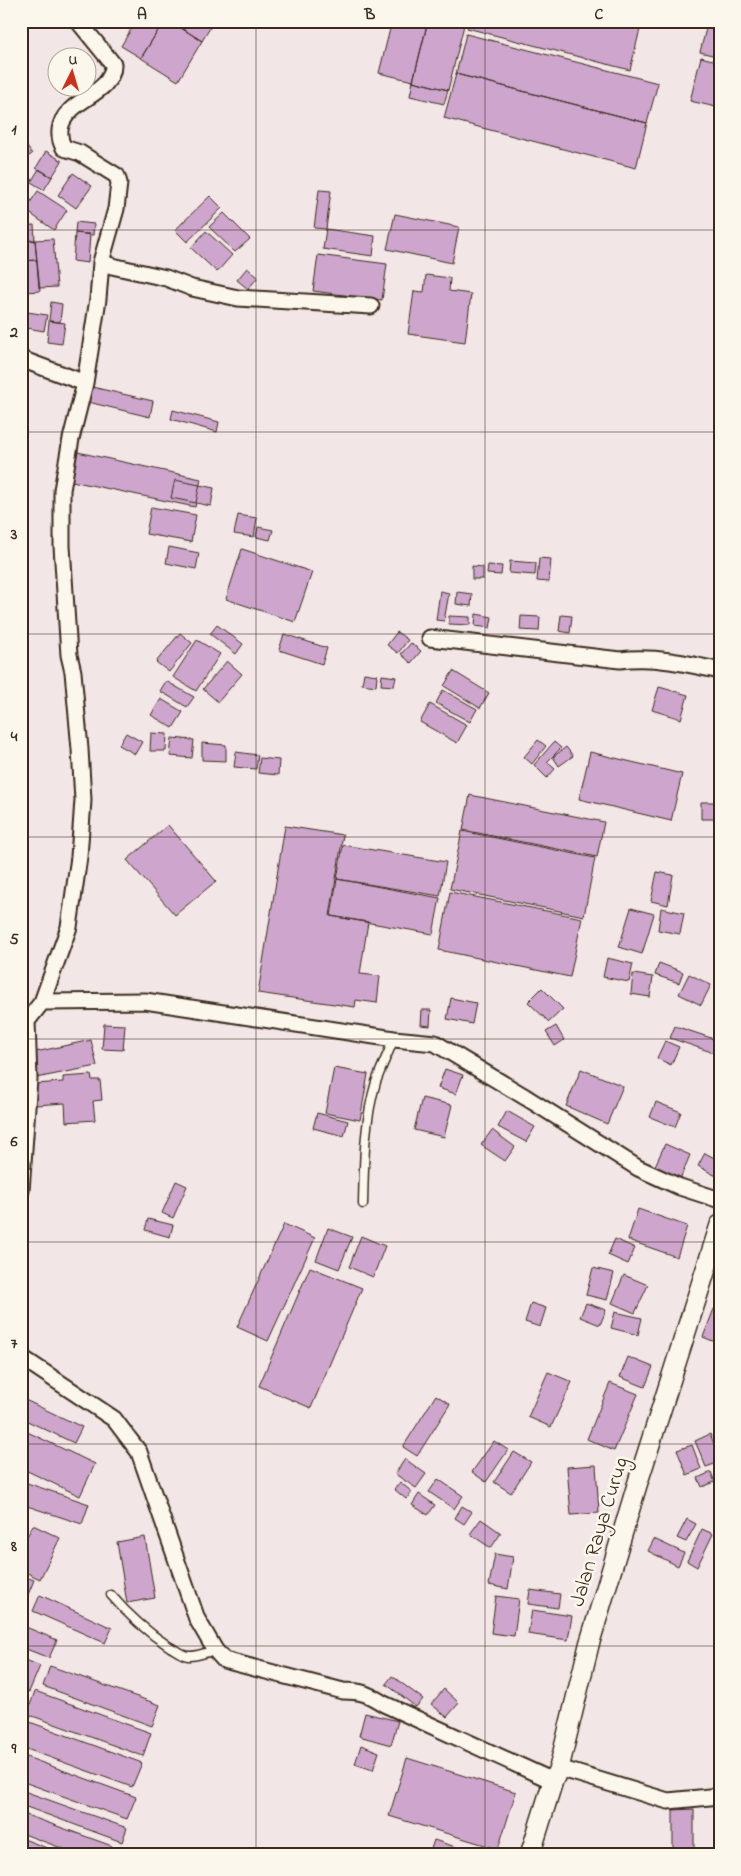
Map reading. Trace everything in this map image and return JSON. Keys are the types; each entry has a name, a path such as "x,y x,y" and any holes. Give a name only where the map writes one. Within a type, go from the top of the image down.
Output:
{"street":[{"path":"21,1191 29,1079 24,1022 42,1002 69,927 79,857 82,792 78,730 69,655 62,546 62,490 71,439 85,383 98,299 101,262 116,209 119,183 117,176 80,153 64,148 59,136 59,130 69,112 98,91 114,67 78,21"},
{"path":"101,262 166,278 192,288 238,298 371,306"},
{"path":"21,360 85,383"},
{"path":"430,638 620,660 655,658 720,671"},
{"path":"42,1002 145,1001 394,1039 435,1043 528,1098 638,1168 720,1200"},
{"name":"Jalan Raya Curug","path":"530,1855 556,1775 589,1645 637,1484 720,1225"},
{"path":"21,1357 114,1419 139,1452 197,1619 215,1650 224,1660 343,1691 358,1691 369,1694 384,1704 556,1775 668,1801 720,1796"}],"lane":[{"path":"362,1204 367,1120 376,1082 394,1039"},
{"path":"111,1595 131,1617 154,1637 182,1654 195,1656 215,1650"}],"building":[{"path":"136,21 164,21 141,58 121,46"},
{"path":"164,21 170,21 202,41 178,81 141,58"},
{"path":"170,21 199,21 210,28 202,41"},
{"path":"392,21 428,21 413,81 379,73"},
{"path":"428,21 465,21 448,90 413,81"},
{"path":"469,21 642,21 630,70 467,28"},
{"path":"708,21 720,21 720,57 700,52"},
{"path":"466,34 658,83 647,123 456,74"},
{"path":"701,57 720,62 720,108 690,101"},
{"path":"456,74 647,123 636,168 444,118"},
{"path":"413,81 448,90 444,104 410,96"},
{"path":"21,138 32,154 21,161"},
{"path":"46,151 62,161 52,177 36,168"},
{"path":"39,169 52,177 44,190 31,182"},
{"path":"73,173 92,186 76,208 58,195"},
{"path":"319,190 331,191 326,229 314,228"},
{"path":"38,191 67,210 54,230 25,210"},
{"path":"210,196 222,208 187,242 175,230"},
{"path":"224,213 250,239 235,252 209,227"},
{"path":"395,214 459,227 452,263 387,249"},
{"path":"76,222 94,224 93,235 75,233"},
{"path":"34,225 35,240 21,241 21,226"},
{"path":"326,229 375,236 373,256 323,249"},
{"path":"206,231 232,255 217,272 191,248"},
{"path":"75,233 90,234 88,263 73,261"},
{"path":"53,239 57,287 39,288 35,240"},
{"path":"35,240 37,260 21,261 21,241"},
{"path":"318,255 387,264 382,300 313,291"},
{"path":"37,260 40,291 25,292 24,277 21,277 21,261"},
{"path":"247,268 258,277 248,289 237,280"},
{"path":"426,275 450,278 449,291 471,294 465,342 408,334 414,291 424,292"},
{"path":"21,277 24,277 25,292 21,292"},
{"path":"51,302 62,304 60,322 49,321"},
{"path":"21,311 47,315 44,331 21,327"},
{"path":"49,321 65,323 62,344 47,342"},
{"path":"92,387 153,401 150,417 88,402"},
{"path":"173,410 219,422 217,432 171,419"},
{"path":"73,451 201,479 195,507 67,480"},
{"path":"175,480 214,488 211,506 171,498"},
{"path":"151,507 196,515 191,542 146,534"},
{"path":"238,515 257,518 254,537 234,534"},
{"path":"258,527 273,530 270,540 256,537"},
{"path":"169,547 199,553 196,569 166,563"},
{"path":"242,549 312,572 295,622 226,599"},
{"path":"539,558 551,559 549,582 537,581"},
{"path":"510,561 536,563 535,575 509,573"},
{"path":"488,565 502,566 501,575 487,574"},
{"path":"472,566 483,567 483,579 472,579"},
{"path":"440,591 449,593 444,621 436,620"},
{"path":"457,592 472,594 471,606 456,604"},
{"path":"476,614 492,617 490,628 475,626"},
{"path":"561,615 572,616 570,633 559,631"},
{"path":"449,616 470,617 470,625 449,624"},
{"path":"521,616 540,617 539,631 520,630"},
{"path":"217,625 243,644 236,654 210,634"},
{"path":"397,632 408,640 398,653 387,645"},
{"path":"180,633 192,643 169,672 156,662"},
{"path":"284,634 327,648 322,664 279,650"},
{"path":"197,640 220,654 196,691 173,677"},
{"path":"411,643 421,651 411,663 401,654"},
{"path":"227,661 242,674 218,702 203,689"},
{"path":"453,671 489,693 480,708 444,686"},
{"path":"364,673 377,675 376,686 362,684"},
{"path":"382,675 396,677 394,686 381,685"},
{"path":"166,681 194,697 187,707 160,691"},
{"path":"659,687 688,695 681,719 652,710"},
{"path":"443,690 477,709 470,722 436,703"},
{"path":"161,699 183,712 173,728 151,715"},
{"path":"430,704 467,725 457,743 420,722"},
{"path":"126,733 142,742 135,754 119,745"},
{"path":"151,733 167,734 166,751 150,751"},
{"path":"172,738 194,740 192,758 170,756"},
{"path":"538,740 546,746 532,764 524,757"},
{"path":"554,742 561,748 547,762 555,769 547,778 534,765"},
{"path":"202,743 226,745 226,761 202,760"},
{"path":"566,747 573,756 559,766 553,757"},
{"path":"236,752 258,755 256,769 234,767"},
{"path":"590,752 682,774 671,821 579,799"},
{"path":"260,758 279,760 278,775 258,773"},
{"path":"470,795 604,822 597,857 463,830"},
{"path":"701,802 720,802 720,819 701,819"},
{"path":"168,825 216,881 175,915 127,860"},
{"path":"285,826 343,835 330,916 368,922 360,974 380,976 377,1003 356,1000 355,1007 258,993"},
{"path":"462,831 595,858 584,916 450,889"},
{"path":"343,845 446,862 440,896 337,879"},
{"path":"657,872 673,875 668,905 651,901"},
{"path":"337,879 440,898 433,934 331,916"},
{"path":"450,892 582,918 570,977 439,950"},
{"path":"631,908 654,914 642,954 619,947"},
{"path":"661,908 684,913 680,934 658,930"},
{"path":"607,958 633,964 629,982 603,977"},
{"path":"659,963 683,972 679,983 655,975"},
{"path":"633,974 653,977 650,997 631,994"},
{"path":"689,974 711,985 701,1005 679,994"},
{"path":"542,988 563,1009 549,1022 528,1002"},
{"path":"451,998 476,1003 472,1024 447,1019"},
{"path":"422,1010 431,1010 430,1026 421,1025"},
{"path":"104,1024 125,1025 123,1050 102,1049"},
{"path":"556,1026 564,1040 555,1046 546,1032"},
{"path":"675,1026 720,1041 720,1055 670,1038"},
{"path":"91,1040 97,1066 36,1078 31,1053"},
{"path":"665,1041 679,1047 671,1065 657,1058"},
{"path":"334,1068 368,1074 360,1120 325,1113"},
{"path":"445,1069 463,1075 456,1094 438,1088"},
{"path":"581,1069 623,1086 607,1124 566,1106"},
{"path":"91,1075 92,1080 100,1080 102,1100 93,1101 95,1120 66,1122 65,1103 36,1105 35,1084 63,1082 63,1077"},
{"path":"422,1098 452,1105 444,1137 414,1130"},
{"path":"656,1102 681,1112 675,1127 650,1117"},
{"path":"507,1111 535,1127 526,1142 498,1127"},
{"path":"317,1113 348,1121 344,1136 313,1128"},
{"path":"492,1130 515,1147 505,1161 481,1145"},
{"path":"665,1144 690,1155 680,1179 654,1168"},
{"path":"705,1153 720,1161 720,1178 698,1166"},
{"path":"176,1181 187,1186 173,1218 162,1213"},
{"path":"638,1209 687,1226 677,1257 628,1240"},
{"path":"148,1219 173,1225 170,1237 145,1230"},
{"path":"284,1224 315,1238 268,1341 237,1327"},
{"path":"328,1228 352,1237 339,1269 316,1260"},
{"path":"361,1236 385,1246 373,1277 349,1267"},
{"path":"615,1239 635,1248 628,1264 608,1255"},
{"path":"310,1267 362,1288 311,1408 259,1386"},
{"path":"593,1268 614,1273 607,1300 586,1295"},
{"path":"624,1275 648,1285 635,1313 612,1303"},
{"path":"531,1303 546,1308 540,1327 525,1322"},
{"path":"586,1303 606,1310 600,1325 580,1317"},
{"path":"714,1309 720,1311 720,1344 703,1337"},
{"path":"615,1312 642,1318 638,1335 611,1328"},
{"path":"628,1357 653,1367 645,1387 620,1377"},
{"path":"548,1372 572,1382 551,1427 528,1417"},
{"path":"610,1383 638,1394 614,1451 587,1439"},
{"path":"436,1395 450,1404 417,1456 403,1447"},
{"path":"21,1398 82,1427 74,1443 21,1418"},
{"path":"21,1429 95,1464 80,1496 21,1468"},
{"path":"710,1434 720,1462 706,1467 695,1441"},
{"path":"494,1441 508,1450 486,1482 472,1472"},
{"path":"692,1445 701,1469 687,1475 677,1450"},
{"path":"514,1452 531,1462 511,1493 494,1482"},
{"path":"405,1459 426,1474 416,1488 395,1474"},
{"path":"596,1465 599,1513 571,1515 567,1467"},
{"path":"711,1472 715,1482 702,1487 698,1478"},
{"path":"438,1479 463,1496 454,1509 429,1492"},
{"path":"21,1481 89,1504 82,1524 21,1504"},
{"path":"400,1482 412,1492 406,1499 394,1489"},
{"path":"419,1494 435,1505 428,1515 412,1505"},
{"path":"462,1506 472,1512 464,1524 455,1518"},
{"path":"21,1517 28,1520 21,1538"},
{"path":"481,1519 501,1533 491,1548 470,1534"},
{"path":"687,1519 696,1524 686,1542 677,1538"},
{"path":"33,1525 60,1538 40,1579 21,1570 21,1548"},
{"path":"702,1529 713,1534 697,1567 687,1561"},
{"path":"145,1537 155,1598 127,1603 117,1542"},
{"path":"654,1539 684,1553 678,1566 648,1551"},
{"path":"495,1554 513,1557 508,1589 489,1585"},
{"path":"21,1575 34,1580 21,1612"},
{"path":"530,1590 560,1594 558,1608 528,1604"},
{"path":"40,1595 112,1628 105,1643 33,1611"},
{"path":"496,1596 519,1599 514,1636 491,1633"},
{"path":"532,1610 572,1616 568,1640 528,1634"},
{"path":"21,1625 57,1640 49,1658 21,1647"},
{"path":"21,1658 40,1666 29,1692 21,1689"},
{"path":"50,1666 160,1705 152,1726 43,1686"},
{"path":"392,1676 423,1699 416,1707 386,1684"},
{"path":"444,1689 459,1703 447,1717 431,1704"},
{"path":"35,1691 151,1733 143,1756 27,1714"},
{"path":"21,1693 26,1695 21,1708"},
{"path":"365,1713 398,1721 391,1745 359,1736"},
{"path":"27,1721 142,1763 132,1787 21,1747 21,1736"},
{"path":"361,1745 379,1752 373,1770 355,1764"},
{"path":"21,1755 136,1797 127,1819 21,1781"},
{"path":"407,1758 516,1792 498,1849 389,1816"},
{"path":"21,1790 127,1828 122,1842 21,1805"},
{"path":"694,1809 694,1855 673,1855 673,1810"},
{"path":"21,1813 112,1846 109,1855 80,1855 21,1833"},
{"path":"21,1838 65,1855 21,1855"},
{"path":"434,1840 480,1855 429,1855"}]}
